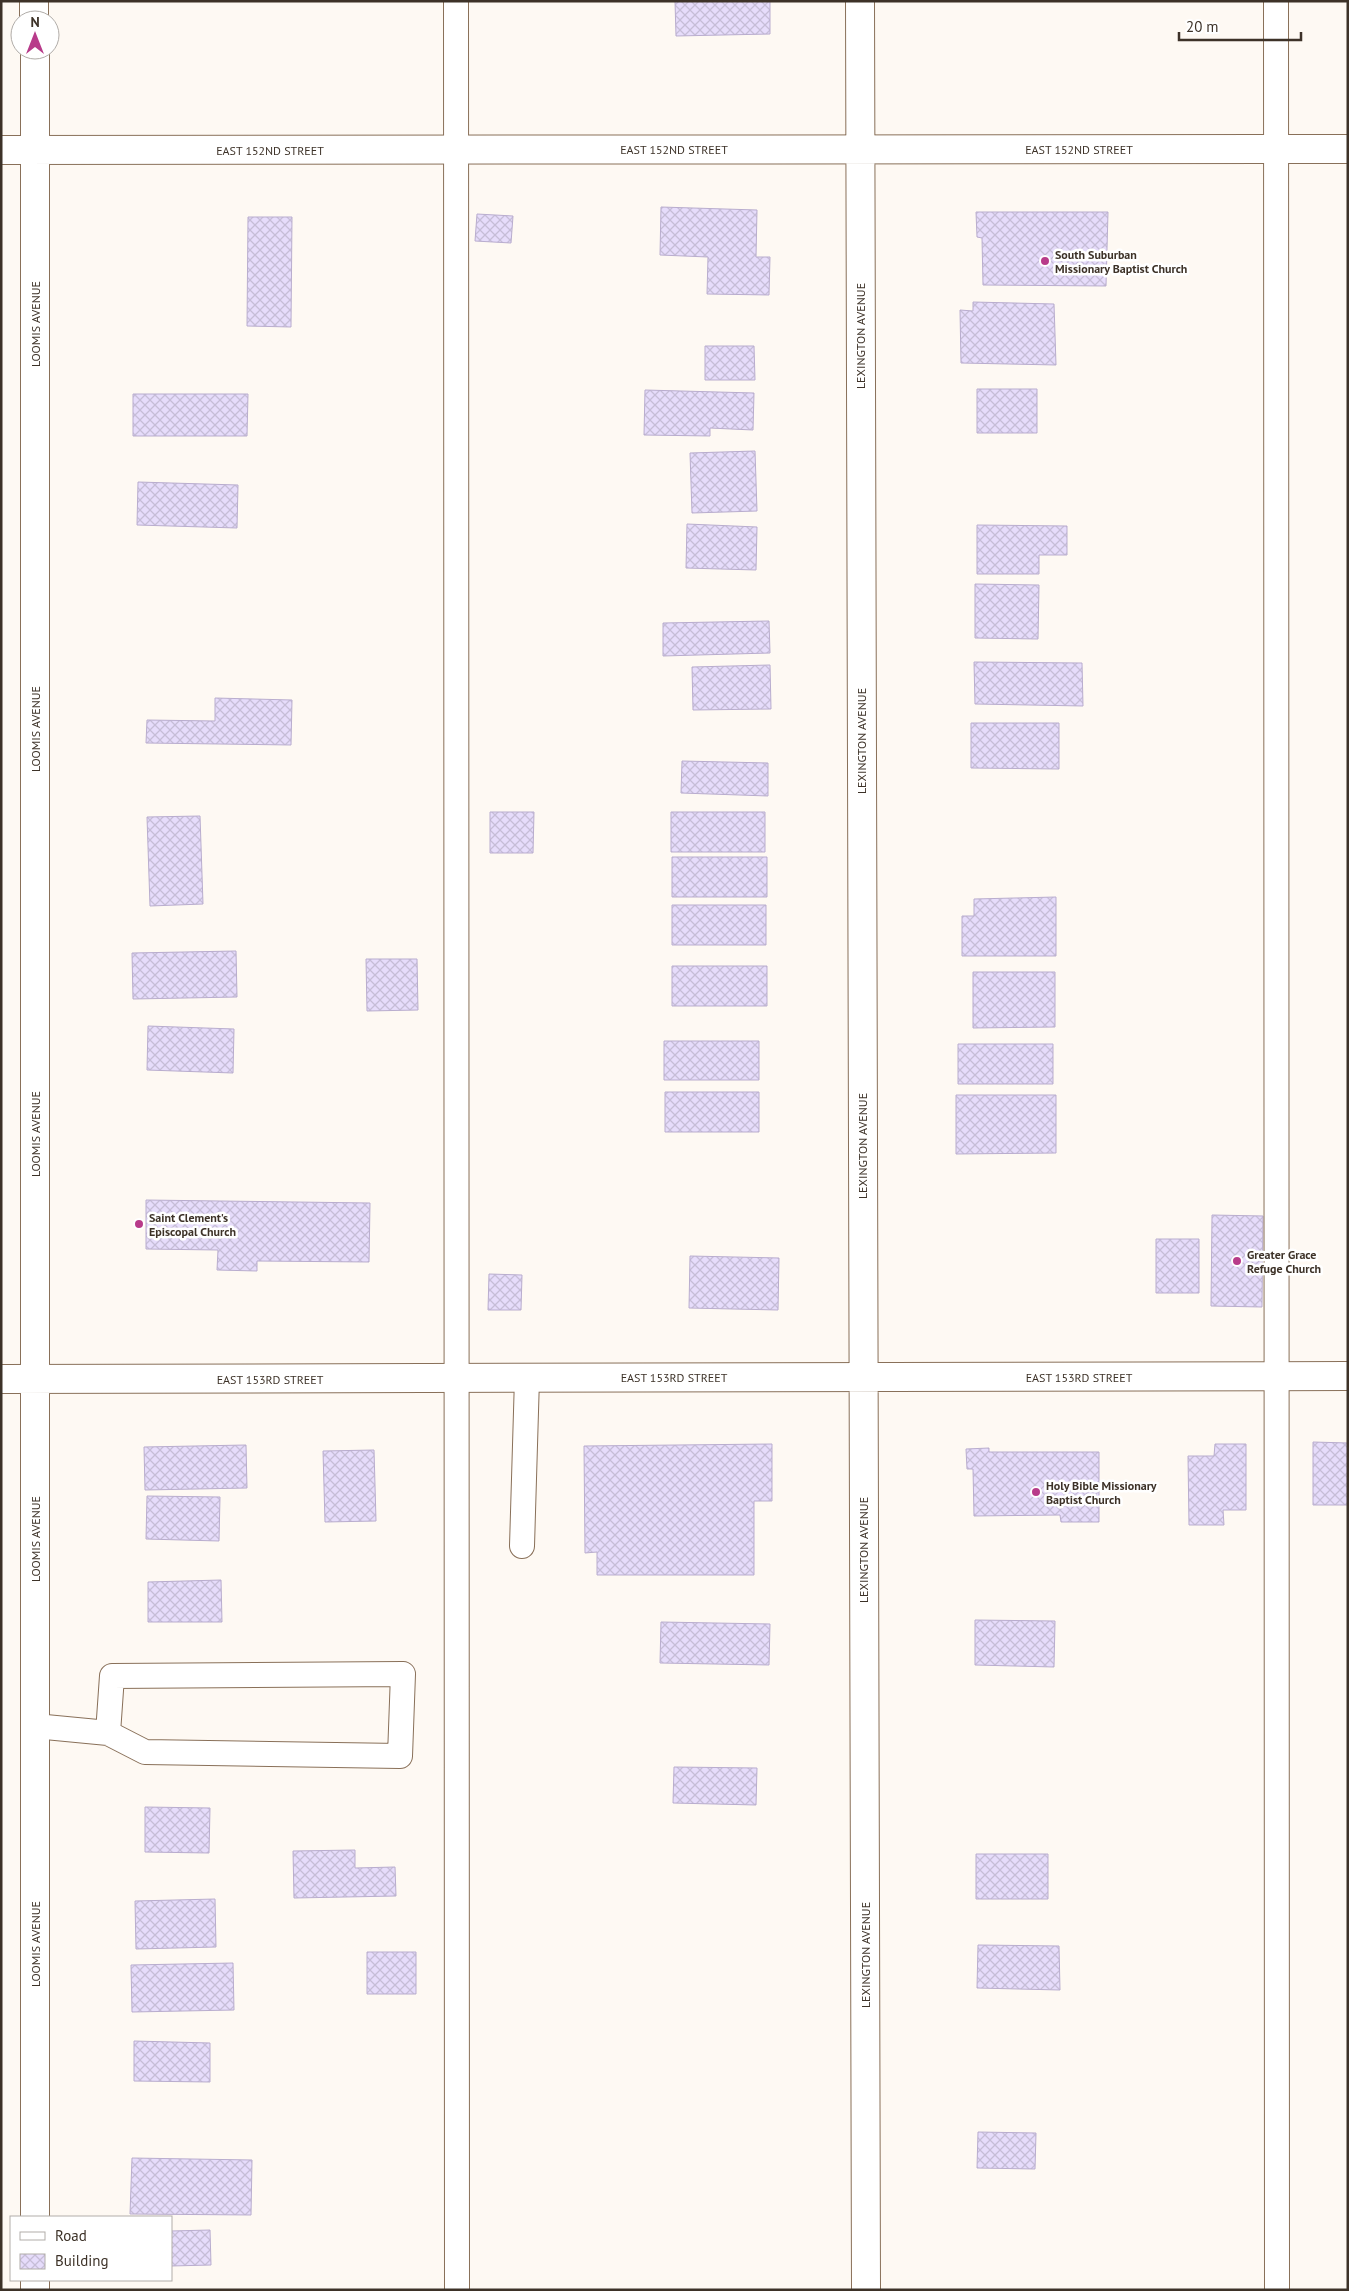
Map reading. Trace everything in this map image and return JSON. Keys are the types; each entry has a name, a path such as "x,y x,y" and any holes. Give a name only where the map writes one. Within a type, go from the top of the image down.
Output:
{"street":[{"name":"LEXINGTON AVENUE","path":"860,1 866,2290"},
{"name":"LOOMIS AVENUE","path":"34,60 36,2216"},
{"name":"EAST 152ND STREET","path":"1,150 1348,149"},
{"name":"EAST 153RD STREET","path":"1,1379 1348,1376"}],"lane":[{"path":"456,1 456,2290"},
{"path":"1276,1 1278,2290"},
{"path":"522,1546 527,1378"},
{"path":"35,1726 108,1732 145,1752 400,1756 403,1674 112,1676 108,1732"}],"building":[{"path":"675,1 770,1 770,34 676,36"},
{"path":"661,207 757,210 756,257 770,257 769,295 707,294 708,257 660,255"},
{"name":"South Suburban Missionary Baptist Church","path":"976,212 1108,212 1106,286 983,285 982,238 977,237"},
{"path":"477,214 513,216 511,243 475,241"},
{"path":"248,217 292,217 291,327 247,326"},
{"path":"973,302 1054,304 1056,365 961,363 960,310 973,311"},
{"path":"705,346 754,346 755,380 705,380"},
{"path":"977,389 1037,389 1037,433 977,433"},
{"path":"645,390 754,393 753,430 710,428 710,436 644,435"},
{"path":"133,394 248,394 247,436 133,436"},
{"path":"755,451 757,511 692,513 690,453"},
{"path":"138,482 238,485 237,528 137,525"},
{"path":"687,524 757,527 756,570 686,568"},
{"path":"977,525 1067,526 1067,555 1039,555 1039,574 977,574"},
{"path":"975,584 1039,585 1038,639 975,638"},
{"path":"769,621 770,653 663,656 663,623"},
{"path":"974,662 1082,663 1083,706 975,704"},
{"path":"770,665 771,709 693,710 692,667"},
{"path":"215,698 292,700 291,745 146,743 147,720 215,721"},
{"path":"971,723 1059,723 1059,769 971,768"},
{"path":"682,761 768,763 768,796 681,793"},
{"path":"490,812 534,812 533,853 490,853"},
{"path":"671,812 765,812 765,852 671,852"},
{"path":"200,816 203,904 150,906 147,817"},
{"path":"672,857 767,857 767,897 672,897"},
{"path":"1056,897 1056,956 962,956 962,916 974,916 974,899"},
{"path":"672,905 766,905 766,945 672,945"},
{"path":"236,951 237,997 133,999 132,953"},
{"path":"366,959 417,959 418,1010 367,1011"},
{"path":"672,966 767,966 767,1006 672,1006"},
{"path":"973,972 1055,972 1055,1027 973,1028"},
{"path":"148,1026 234,1029 233,1073 147,1070"},
{"path":"664,1041 759,1041 759,1080 664,1080"},
{"path":"958,1044 1053,1044 1053,1084 958,1084"},
{"path":"665,1092 759,1092 759,1132 665,1132"},
{"path":"956,1095 1056,1095 1056,1153 956,1154"},
{"path":"146,1200 370,1203 369,1262 257,1261 257,1271 217,1270 218,1250 146,1249"},
{"name":"Greater Grace Refuge Church","path":"1212,1215 1263,1216 1262,1307 1211,1306"},
{"path":"1156,1239 1199,1239 1199,1293 1156,1293"},
{"path":"690,1256 779,1258 778,1310 689,1308"},
{"path":"489,1274 522,1275 521,1310 488,1310"},
{"path":"1313,1442 1348,1443 1348,1505 1313,1505"},
{"path":"772,1444 772,1501 754,1501 754,1575 597,1575 597,1552 585,1553 584,1446"},
{"path":"1215,1444 1246,1444 1246,1510 1223,1510 1224,1525 1189,1525 1188,1456 1214,1456"},
{"path":"246,1445 247,1488 145,1490 144,1447"},
{"name":"Holy Bible Missionary Baptist Church","path":"989,1448 989,1452 1099,1452 1099,1522 1061,1522 1060,1515 974,1516 973,1469 967,1469 966,1449"},
{"path":"374,1450 376,1521 325,1522 323,1451"},
{"path":"147,1496 220,1497 219,1541 146,1539"},
{"path":"221,1580 222,1622 148,1622 148,1582"},
{"path":"975,1620 1055,1621 1054,1667 975,1665"},
{"path":"661,1622 770,1624 769,1665 660,1663"},
{"path":"674,1767 757,1768 756,1805 673,1803"},
{"path":"145,1807 210,1808 209,1853 145,1852"},
{"path":"355,1850 355,1868 395,1867 396,1896 294,1898 293,1851"},
{"path":"976,1854 1048,1854 1048,1899 976,1899"},
{"path":"215,1899 216,1947 136,1949 135,1901"},
{"path":"978,1945 1059,1946 1060,1990 977,1988"},
{"path":"367,1952 416,1952 416,1994 367,1994"},
{"path":"233,1963 234,2010 132,2012 131,1965"},
{"path":"134,2041 210,2043 210,2082 134,2081"},
{"path":"978,2132 1036,2133 1035,2169 977,2168"},
{"path":"132,2158 252,2160 251,2215 130,2214"},
{"path":"210,2230 211,2265 172,2266 172,2231"}],"place":[{"name":"South Suburban Missionary Baptist Church","path":"1045,261"},
{"name":"Saint Clement's Episcopal Church","path":"139,1224"},
{"name":"Greater Grace Refuge Church","path":"1237,1261"},
{"name":"Holy Bible Missionary Baptist Church","path":"1036,1492"}]}
